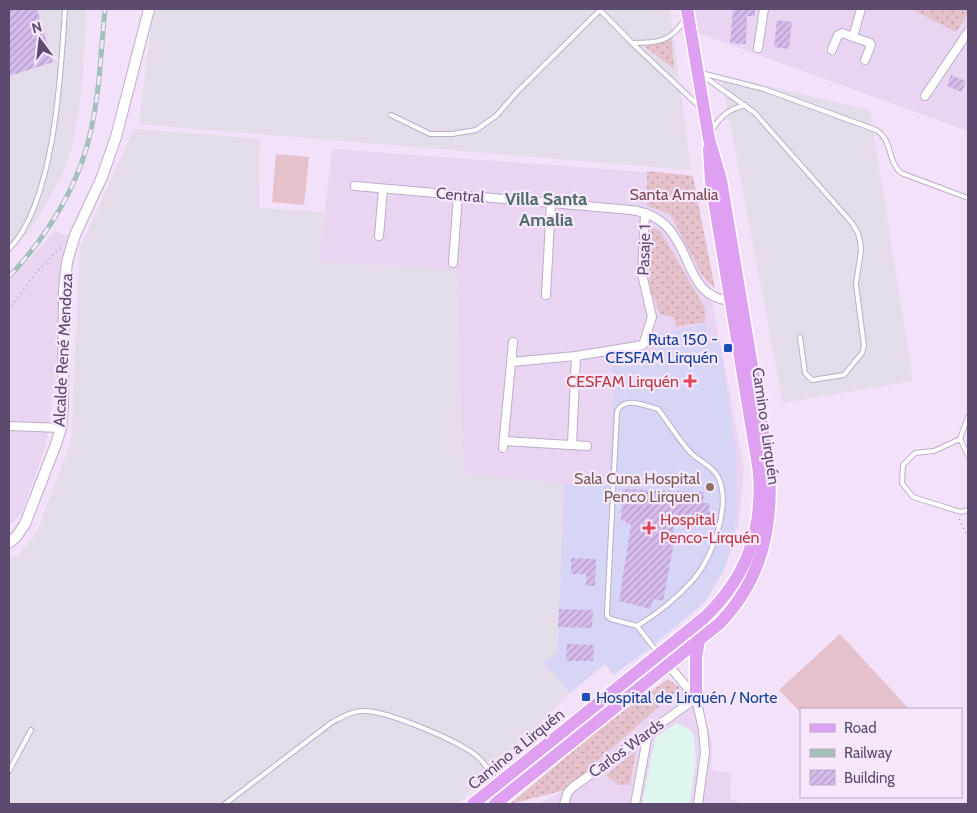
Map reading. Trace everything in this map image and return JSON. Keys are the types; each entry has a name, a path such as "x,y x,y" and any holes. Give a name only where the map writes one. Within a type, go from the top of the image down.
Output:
{"main road":[{"name":"Camino a Lirquén","path":"473,804 704,618 724,598 746,562 756,530 760,500 758,472 710,182 709,139 688,10"},
{"name":"Camino a Lirquén","path":"495,804 669,666 731,612 748,587 760,558 770,499 767,451 722,180 709,139"},
{"path":"696,698 696,657 699,641"}],"street":[{"name":"Alcalde René Mendoza","path":"9,543 25,524 61,428 64,389 65,276 69,255 75,235 102,177 114,144 149,9"},
{"path":"758,48 764,9"},
{"path":"853,37 861,9"},
{"path":"926,96 968,32"},
{"path":"832,50 838,34 842,33 870,44 865,60"},
{"name":"Central","path":"355,186 631,210 646,213 659,220 671,230 697,281 705,291 716,298 730,301"},
{"path":"379,236 383,189"},
{"path":"453,263 458,195"},
{"path":"546,295 550,203"},
{"name":"Pasaje 1","path":"576,356 643,345 652,314 642,274 646,213"},
{"path":"513,342 503,444 587,446"},
{"path":"511,362 576,356 572,445"},
{"path":"9,426 61,428"},
{"path":"660,655 696,698 703,730 705,752 698,804"},
{"name":"Carlos Wards","path":"564,804 568,792 573,787 696,698"},
{"path":"635,804 648,733"}],"lane":[{"path":"9,249 16,242 35,207 45,170 53,130 60,76 65,9"},
{"path":"391,115 430,134 452,134 476,130 496,116 517,92 600,9 632,44 705,111"},
{"path":"632,44 662,41 680,27 688,10"},
{"path":"698,72 755,113 852,223 858,233 860,251 856,284 865,340 862,353 844,375 812,380 805,374 800,337"},
{"path":"698,72 764,89 876,130 887,141 895,166 901,173 968,198"},
{"path":"709,139 714,126 724,115 730,110 745,105"},
{"path":"637,626 670,602 694,580 717,534 722,512 722,491 718,476 691,454 658,409 628,402 622,405 617,412 607,612 611,619 637,626 660,655"},
{"path":"968,417 960,439 934,451 914,453 903,465 902,483 913,497 961,512 968,510"},
{"path":"960,439 968,455"},
{"path":"225,804 331,723 348,714 360,711 373,711 409,723 458,744 481,759 497,783"},
{"path":"9,771 31,730"}],"path":[{"path":"9,310 43,264 75,235"},
{"path":"961,512 958,518 968,537"}],"shaded area":[{"path":"9,9 86,9 82,87 73,145 60,179 30,231 9,252"},
{"path":"153,9 670,9 691,170 139,124"},
{"path":"695,9 968,9 968,131 698,33"},
{"path":"721,75 870,110 913,381 783,403"},
{"path":"134,129 260,139 259,208 324,212 319,262 456,270 463,473 564,484 558,651 544,663 570,693 457,804 9,804 9,558 18,556 37,532 71,442 80,247"},
{"path":"332,149 688,175 744,469 738,526 719,571 570,693 544,663 463,473 456,270 319,262"},
{"path":"55,231 76,239 46,445 22,513 9,526 9,282"},
{"name":"Hospital Penco-Lirquén","path":"706,324 708,340 719,338 736,453 737,511 733,544 723,572 705,602 649,649 613,675 605,664 570,693 544,663 558,651 564,484 608,485 614,388 612,366 635,359 643,353 659,350 657,334"},
{"path":"680,688 703,713 712,742 711,770 731,773 730,799 742,804 539,804 565,790"},
{"path":"676,723 691,730 694,737 696,761 690,804 642,804 655,738"}],"green space":[{"path":"912,9 968,9 968,14 956,32"},
{"path":"671,34 674,69 645,47"},
{"path":"276,154 309,157 304,205 272,202"},
{"name":"Santa Amalia","path":"647,171 693,176 715,289 702,275 670,214 647,206"},
{"path":"651,227 660,231 705,308 706,322 676,327 674,317 660,314 650,288"},
{"path":"840,634 908,708 800,708 800,712 779,690"},
{"path":"668,679 680,688 565,790 510,804 600,728"},
{"path":"636,751 630,785 618,785 606,775"}],"building":[{"path":"9,9 37,9 53,62 9,76"},
{"path":"733,9 755,9 755,16 747,16 746,44 730,43"},
{"path":"777,20 792,22 789,49 774,47"},
{"path":"951,75 966,81 962,92 947,86"},
{"path":"622,489 704,492 703,503 709,503 711,520 707,520 707,526 674,525 674,543 663,601 653,599 651,609 619,601 631,524 621,521"},
{"path":"571,558 596,559 595,586 586,586 586,574 571,574"},
{"path":"559,609 593,610 592,628 558,627"},
{"path":"567,644 594,645 593,661 566,661"}],"railway":[{"path":"9,277 36,245 60,209 86,151 94,115 105,9"}],"place":[{"name":"Ruta 150 - CESFAM Lirquén","path":"728,348"},
{"name":"CESFAM Lirquén","path":"690,381"},
{"name":"Sala Cuna Hospital Penco Lirquen","path":"710,487"},
{"name":"Hospital Penco-Lirquén","path":"649,528"},
{"name":"Hospital de Lirquén / Norte","path":"586,697"}],"district":[{"name":"Villa Santa Amalia","path":"546,209"}]}
